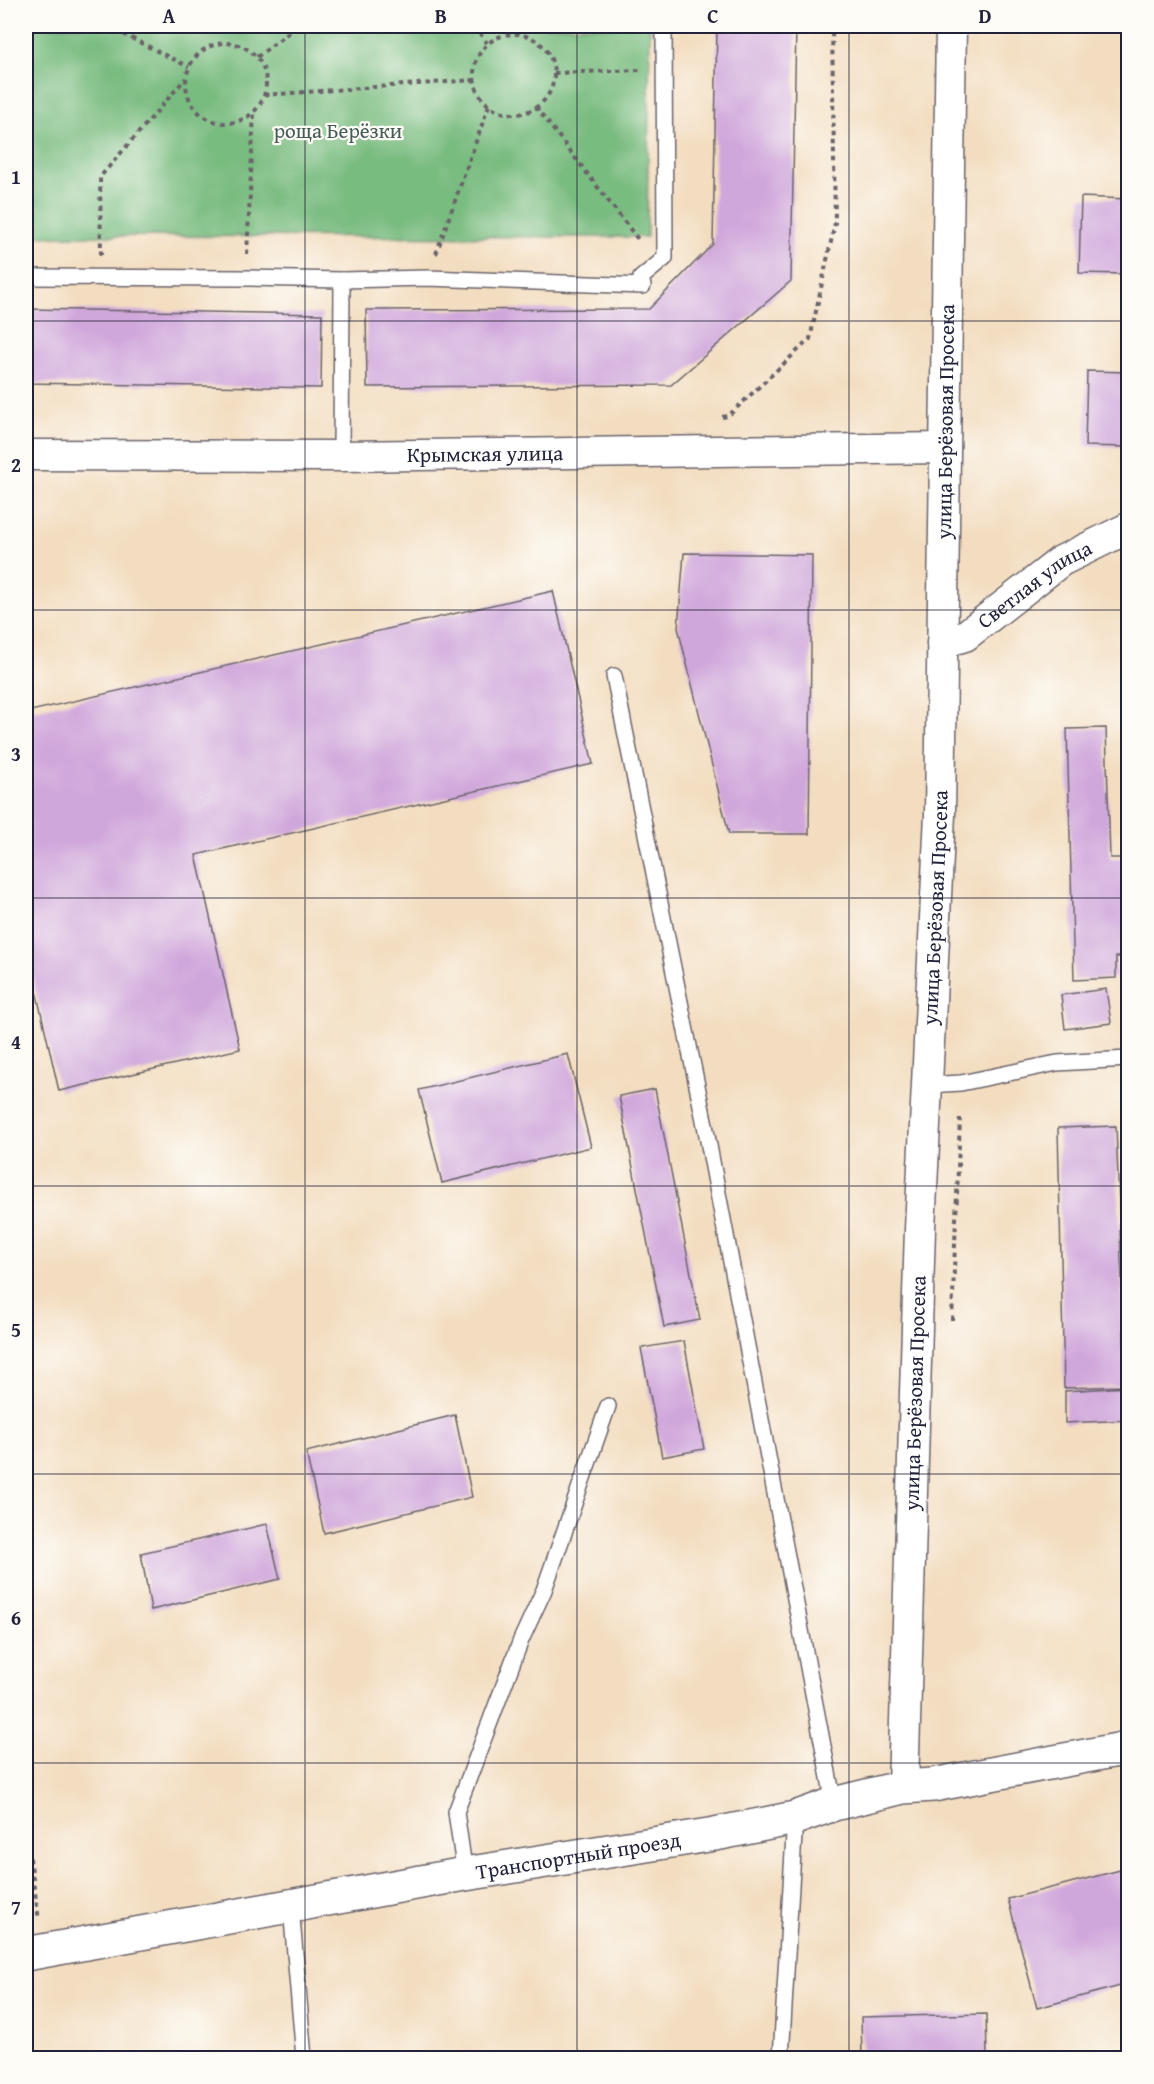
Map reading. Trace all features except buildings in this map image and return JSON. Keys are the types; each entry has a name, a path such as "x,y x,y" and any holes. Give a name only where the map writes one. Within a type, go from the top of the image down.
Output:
{"main road":[{"name":"Транспортный проезд","path":"34,1952 465,1874 715,1834 795,1818 834,1804 903,1787 933,1785 1128,1748"}],"street":[{"name":"улица Берёзовая Просека","path":"903,1787 920,1240 940,814 951,26"},
{"name":"Крымская улица","path":"26,455 340,456 945,448"},
{"name":"Светлая улица","path":"942,643 966,636 1061,561 1128,528"}],"lane":[{"path":"26,277 342,280 428,278 643,286 641,278 665,258 664,26"},
{"path":"340,456 342,280"},
{"path":"614,676 704,1119 834,1804"},
{"path":"927,1084 961,1083 1057,1063 1128,1059"},
{"path":"465,1874 456,1812 521,1640 544,1590 608,1406"},
{"path":"781,2058 795,1818"},
{"path":"291,1907 304,2058"}],"path":[{"path":"107,26 189,67"},
{"path":"257,57 297,26"},
{"path":"474,26 487,44"},
{"path":"515,34 516,26"},
{"path":"717,417 728,416 810,339 835,223 832,26"},
{"path":"515,34 534,39 542,45 548,54 554,73 550,92 536,107 518,114 498,111 482,98 474,80 476,60 487,44 496,38 515,34"},
{"path":"225,43 243,46 257,57 266,75 264,95 254,111 235,122 224,123 203,116 190,99 186,89 189,67 194,59 208,47 225,43"},
{"path":"554,73 664,70"},
{"path":"102,277 100,177 186,77"},
{"path":"264,95 474,80"},
{"path":"428,278 489,105"},
{"path":"536,107 657,265"},
{"path":"246,278 254,111"},
{"path":"26,1831 34,1952"}],"green space":[{"name":"роща Берёзки","path":"26,26 650,26 647,237 26,236"}]}
